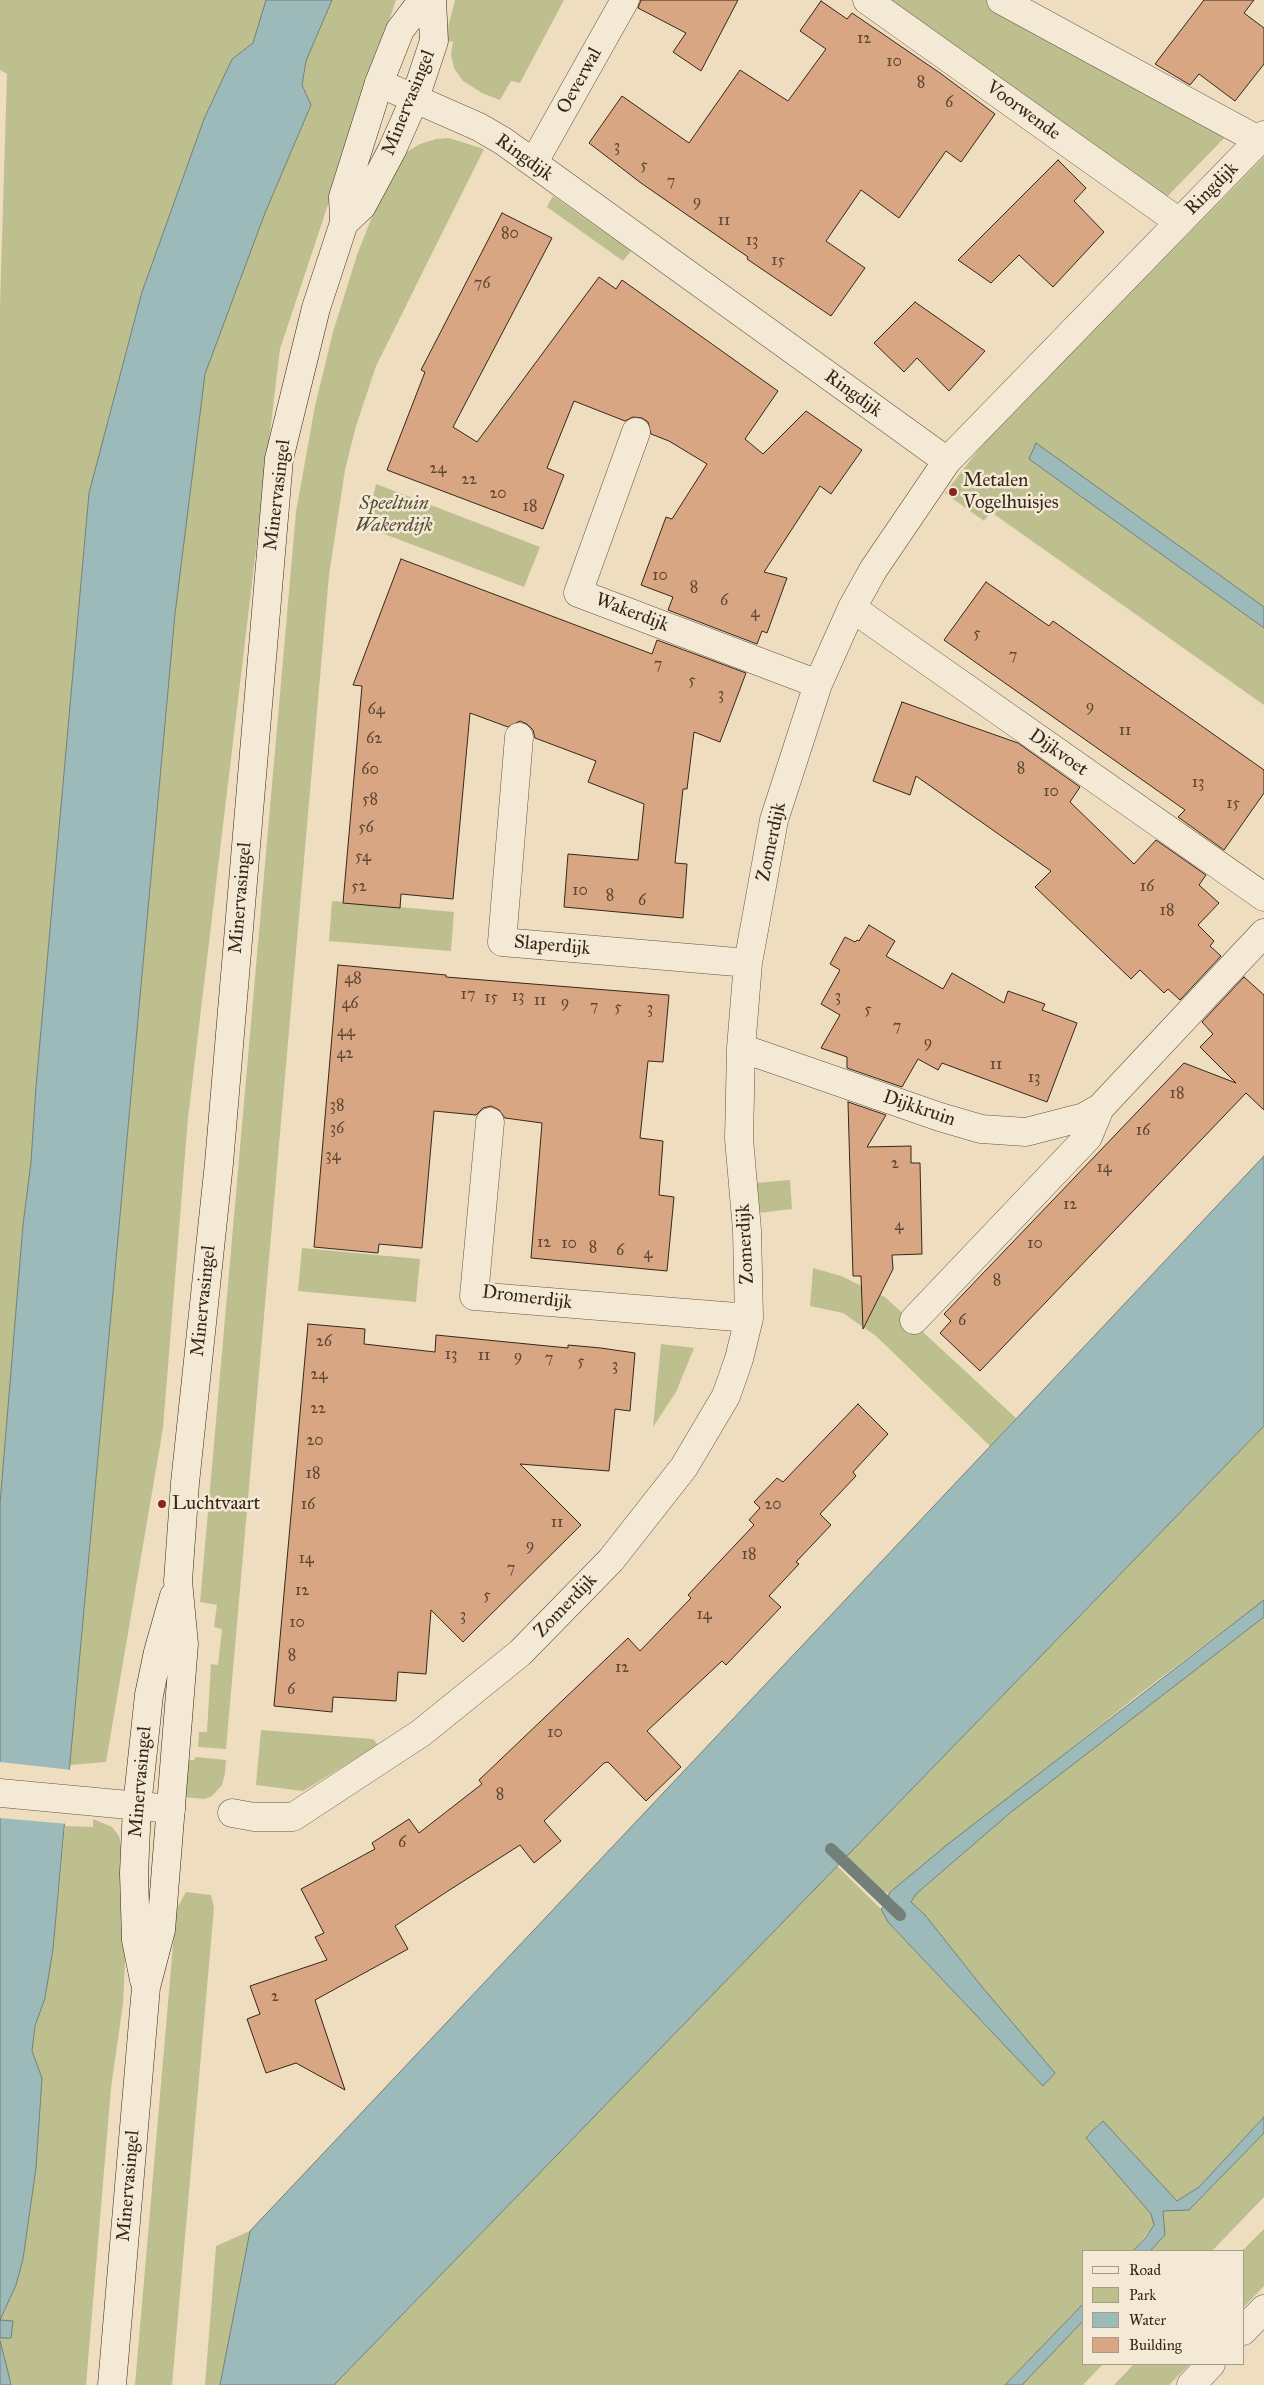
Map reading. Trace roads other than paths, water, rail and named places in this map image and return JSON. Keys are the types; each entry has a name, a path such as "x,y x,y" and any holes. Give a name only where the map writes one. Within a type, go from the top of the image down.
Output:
{"street":[{"name":"Minervasingel","path":"112,2385 146,1987 161,1930 184,1644 178,1581 185,1482 219,1163 279,459 316,308 344,223 343,197 379,83 400,30 423,0"},
{"name":"Minervasingel","path":"344,223 362,206 392,150 415,98 434,41 432,0"},
{"name":"Oeverwal","path":"534,162 625,0"},
{"name":"Voorwende","path":"867,0 1179,222"},
{"path":"1002,0 1262,138"},
{"name":"Ringdijk","path":"379,83 479,127 534,162 554,180 947,461 1262,138"},
{"name":"Wakerdijk","path":"636,432 578,593 818,684"},
{"name":"Zomerdijk","path":"232,1813 254,1817 293,1818 421,1733 520,1653 611,1560 684,1467 726,1396 739,1359 749,1318 747,1230 739,1139 741,1048 748,963 774,820 818,684 852,608 873,570 947,461"},
{"name":"Dijkvoet","path":"852,608 1264,897"},
{"name":"Slaperdijk","path":"519,737 502,942 748,963"},
{"name":"Dijkkruin","path":"741,1048 940,1117 981,1129 1026,1132 1084,1117 1100,1108 1264,933"},
{"name":"Dijkkruin","path":"914,1320 1088,1137 1100,1108"},
{"name":"Dromerdijk","path":"490,1122 474,1296 749,1318"},
{"name":"Minervasingel","path":"146,1987 136,1940 134,1873 137,1806 149,1695 158,1652 178,1581"},
{"path":"0,1792 171,1809"},
{"path":"1244,2330 1264,2309"},
{"path":"1191,2385 1210,2365"}],"water":[{"path":"266,0 332,0 306,61 302,85 311,105 265,213 205,374 175,614 53,1949 45,1998 35,2026 32,2051 42,2078 36,2168 23,2259 16,2285 0,2320 0,1504 23,1225 31,1162 36,1086 89,493 142,292 204,119 232,59 253,43"},
{"path":"1036,443 1264,607 1264,628 1029,459"},
{"path":"1264,1156 1264,1426 334,2385 220,2385 250,2231"},
{"path":"1264,1600 1264,1617 1010,1813 916,1894 911,1902 925,1915 983,1988 1055,2073 1043,2086 888,1922 881,1909 888,1902 889,1893 948,1844"},
{"path":"1264,2117 1264,2133 1189,2210 1163,2211 1165,2235 1151,2250 1134,2250 1154,2225 1151,2214 1086,2138 1103,2121 1177,2201 1199,2187"},
{"path":"1082,2305 1082,2322 1022,2385 1005,2385"},
{"path":"0,2320 13,2321 11,2338 0,2338"},
{"path":"0,2341 7,2368 11,2385 0,2385"}],"waterway":[{"path":"831,1849 900,1915"}],"place":[{"name":"Metalen Vogelhuisjes","path":"953,492"},
{"name":"Luchtvaart","path":"162,1504"}],"park label":[{"name":"Speeltuin Wakerdijk","path":"394,515"}]}
